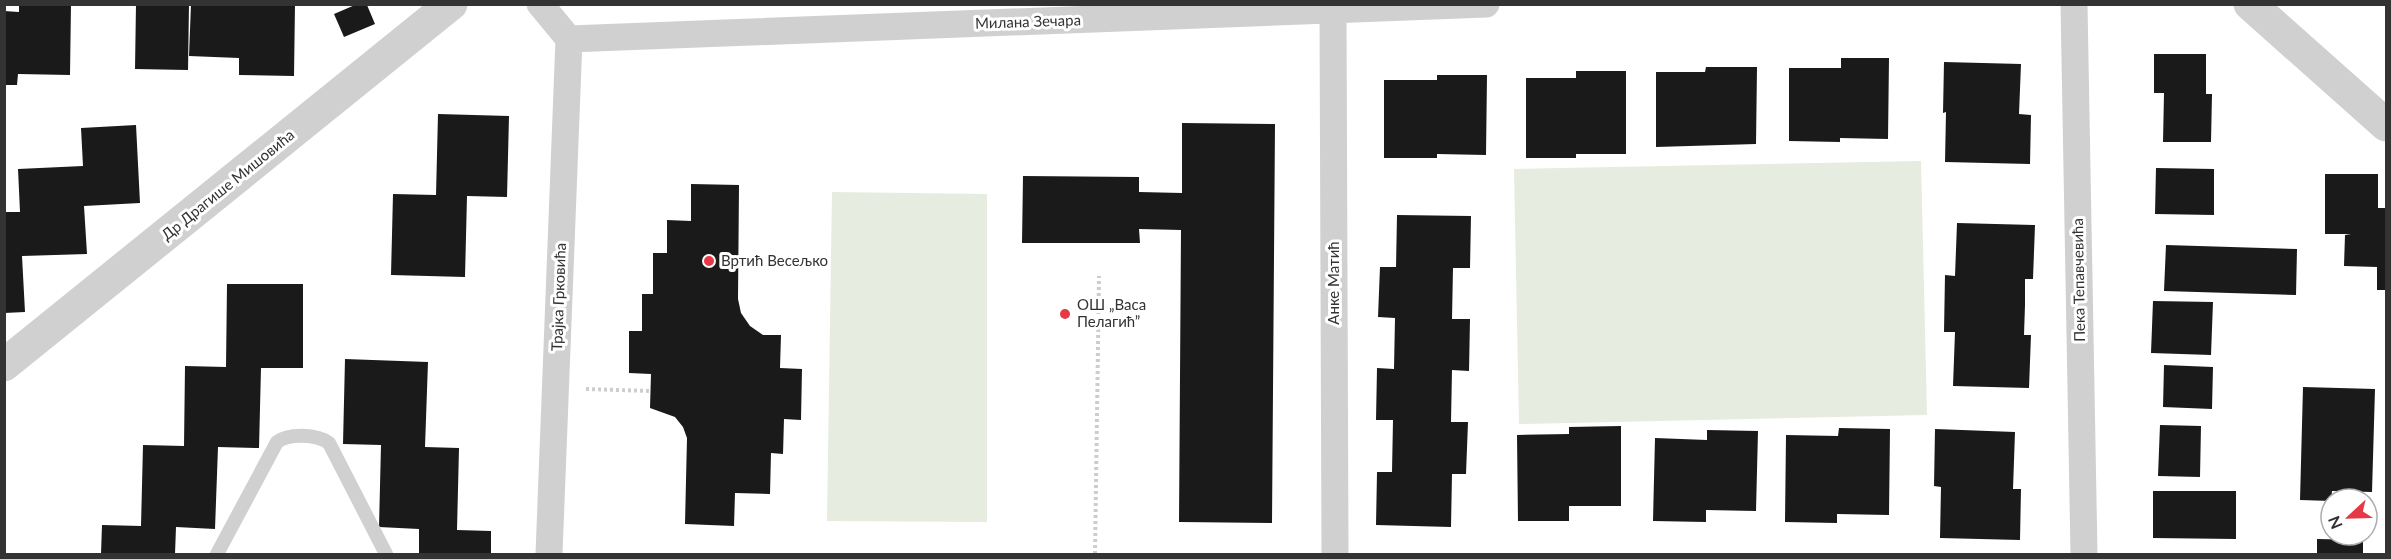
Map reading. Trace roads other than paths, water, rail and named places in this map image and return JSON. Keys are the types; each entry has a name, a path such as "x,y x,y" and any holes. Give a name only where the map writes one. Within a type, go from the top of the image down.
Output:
{"street":[{"name":"Др Драгише Мишовића","path":"4,365 451,4"},
{"path":"540,4 569,39"},
{"name":"Милана Зечара","path":"569,39 1486,4"},
{"name":"Пека Тепавчевића","path":"2074,4 2084,555"},
{"path":"2250,4 2386,125"},
{"name":"Анке Матић","path":"1335,555 1344,9"},
{"name":"Трајка Грковића","path":"549,555 569,39"}],"lane":[{"path":"217,555 277,442 284,437 322,438 329,443 386,555"}],"place":[{"name":"Вртић Весељко","path":"709,261"},
{"name":"ОШ „Васа Пелагић”","path":"1065,314"}]}
